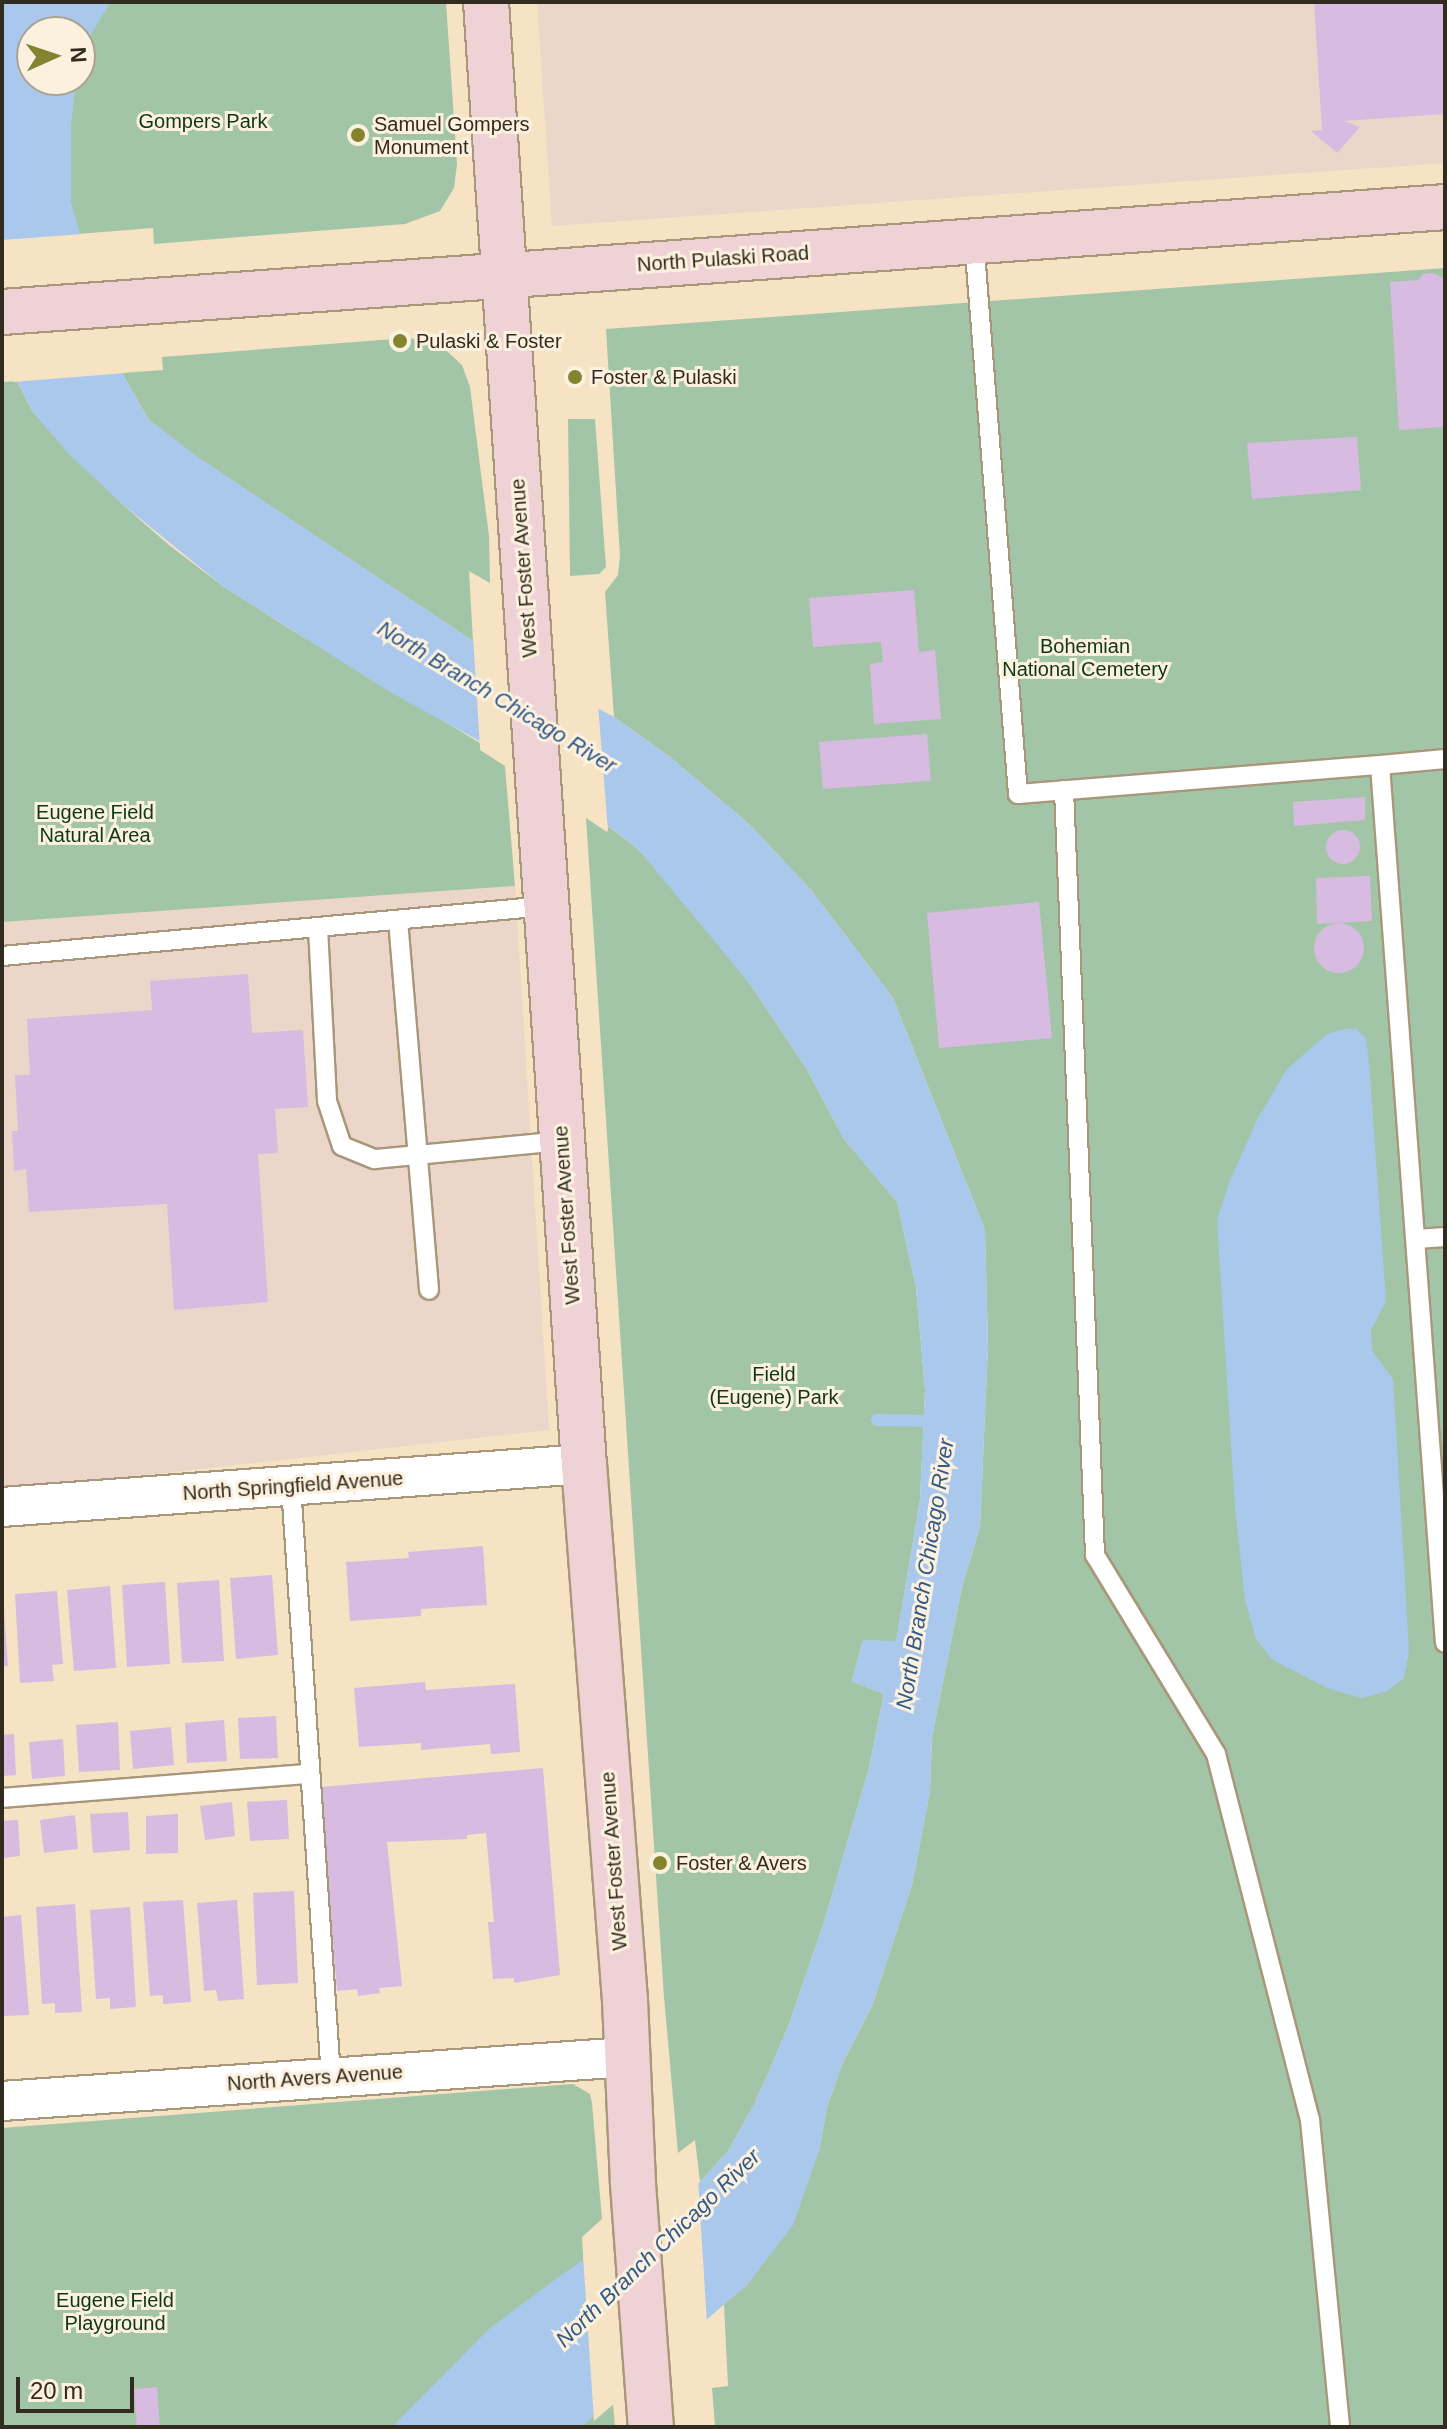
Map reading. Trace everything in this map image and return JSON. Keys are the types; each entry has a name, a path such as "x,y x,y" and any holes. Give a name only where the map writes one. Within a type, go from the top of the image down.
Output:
{"main road":[{"name":"West Foster Avenue","path":"486,2 651,2427"},
{"name":"North Pulaski Road","path":"2,312 1445,207"}],"street":[{"name":"North Springfield Avenue","path":"2,1507 584,1464"},
{"name":"North Avers Avenue","path":"2,2101 627,2057"}],"lane":[{"path":"974,240 1018,794 1445,759"},
{"path":"1380,765 1445,1643"},
{"path":"1064,790 1095,1555 1216,1754 1310,2120 1340,2427"},
{"path":"2,956 546,906"},
{"path":"398,920 429,1290"},
{"path":"318,928 327,1101 342,1146 375,1159 562,1141"},
{"path":"1417,1239 1445,1237"},
{"path":"1426,1400 1445,1399"},
{"path":"291,1486 331,2077"},
{"path":"2,1798 310,1774"}],"shaded area":[{"path":"537,2 1445,2 1445,163 552,226"},
{"path":"515,886 549,1430 2,1491 2,922"}],"green space":[{"name":"Gompers Park","path":"2,2 446,2 457,164 454,188 440,211 405,224 154,244 153,228 2,240"},
{"name":"Bohemian National Cemetery","path":"1445,268 1445,2427 715,2427 712,2388 728,2386 724,2304 747,2285 819,2151 827,2107 843,2062 872,2006 912,1885 930,1791 932,1737 962,1587 980,1527 988,1346 985,1230 893,998 811,890 750,825 670,757 614,717 605,592 618,575 620,557 606,329"},
{"path":"407,338 437,342 462,365 470,387 489,536 490,583 469,571 473,641 194,455 148,419 122,373 163,370 162,357"},
{"name":"Eugene Field Natural Area","path":"17,381 32,411 121,503 169,545 224,587 480,743 480,750 505,766 515,886 2,922 2,382"},
{"path":"568,419 595,419 606,567 599,574 570,576"},
{"name":"Field (Eugene) Park","path":"586,818 607,832 608,826 638,849 692,911 750,984 806,1068 844,1139 897,1202 916,1287 925,1390 920,1500 896,1642 863,1640 852,1681 884,1694 869,1768 824,1922 788,2027 755,2103 728,2151 700,2182 695,2140 678,2153 664,1997"},
{"name":"Eugene Field Playground","path":"573,2084 590,2094 592,2103 602,2219 582,2237 594,2420 613,2404 615,2427 2,2427 2,2128"}],"water":[{"name":"North Branch Chicago River","path":"2,2 111,2 96,26 96,16 16,16 16,96 74,96 71,203 122,373 148,419 195,455 473,641 614,717 670,757 750,825 811,890 893,998 985,1230 988,1346 980,1527 962,1587 932,1737 930,1791 912,1885 872,2006 843,2062 827,2107 819,2151 793,2225 747,2285 581,2427 392,2427 490,2328 564,2273 700,2182 728,2151 755,2103 788,2027 824,1922 869,1768 884,1694 852,1681 863,1640 896,1641 920,1500 925,1390 916,1287 897,1202 844,1139 806,1068 750,984 638,849 547,778 390,692 224,587 121,503 68,453 32,411 17,381 9,287 2,267"},
{"path":"1356,1029 1366,1038 1369,1062 1386,1301 1371,1330 1372,1351 1393,1379 1409,1651 1404,1678 1387,1691 1362,1698 1327,1688 1273,1660 1256,1639 1245,1600 1235,1507 1217,1220 1230,1180 1258,1118 1287,1069 1327,1034"}],"pier":[{"path":"82,234 126,373 13,382 2,278 2,240"},
{"path":"473,636 598,704 608,831 544,782 480,748"},
{"path":"698,2178 707,2324 594,2421 583,2255"}],"building":[{"path":"1314,2 1445,2 1445,114 1344,121 1360,127 1337,153 1311,131 1322,130"},
{"path":"1433,273 1445,279 1445,427 1399,430 1390,282 1418,280 1423,274"},
{"path":"1357,437 1361,490 1252,499 1247,443"},
{"path":"914,590 919,652 935,650 941,719 874,724 870,664 883,662 881,642 813,647 809,598"},
{"path":"927,734 931,781 823,789 819,742"},
{"path":"1365,797 1365,820 1294,826 1293,802"},
{"path":"1343,830 1355,835 1360,847 1355,859 1343,864 1331,859 1326,847 1331,835"},
{"path":"1370,876 1372,921 1317,924 1316,878"},
{"path":"1039,902 1052,1038 939,1048 927,913"},
{"path":"1339,923 1356,931 1364,948 1356,965 1339,973 1322,965 1314,948 1322,931"},
{"path":"248,974 252,1033 303,1030 308,1107 275,1109 278,1153 258,1154 268,1302 174,1310 167,1204 29,1212 26,1169 14,1171 12,1131 18,1131 15,1075 30,1075 27,1019 152,1010 150,981"},
{"path":"483,1546 487,1605 421,1609 421,1616 350,1621 346,1562 409,1558 408,1552"},
{"path":"272,1575 278,1655 236,1659 230,1578"},
{"path":"219,1580 224,1661 182,1663 177,1583"},
{"path":"165,1582 170,1664 127,1667 122,1585"},
{"path":"110,1586 116,1668 74,1671 67,1590"},
{"path":"57,1591 63,1664 52,1665 54,1681 20,1683 15,1594"},
{"path":"4,1611 8,1666 2,1666"},
{"path":"425,1682 426,1690 515,1684 520,1752 491,1754 490,1744 421,1750 421,1743 359,1747 354,1688"},
{"path":"276,1716 278,1758 240,1759 238,1718"},
{"path":"224,1720 227,1761 187,1763 185,1723"},
{"path":"118,1722 120,1770 79,1772 76,1725"},
{"path":"171,1727 174,1765 133,1769 130,1731"},
{"path":"14,1734 16,1775 2,1776 2,1735"},
{"path":"63,1739 65,1776 32,1779 29,1742"},
{"path":"543,1768 560,1975 514,1983 514,1978 493,1979 488,1922 494,1922 486,1833 467,1835 467,1839 387,1842 402,1986 379,1988 380,1993 358,1996 357,1989 337,1991 320,1787"},
{"path":"287,1800 289,1839 250,1841 247,1802"},
{"path":"232,1802 235,1836 205,1840 200,1806"},
{"path":"128,1812 130,1850 93,1853 90,1814"},
{"path":"178,1814 178,1853 146,1854 146,1816"},
{"path":"75,1815 78,1849 44,1853 40,1820"},
{"path":"18,1820 20,1856 2,1858 2,1821"},
{"path":"294,1891 298,1983 257,1985 253,1893"},
{"path":"183,1900 191,2002 163,2004 163,1995 150,1996 143,1902"},
{"path":"237,1900 244,1999 218,2001 216,1990 204,1991 197,1903"},
{"path":"75,1904 82,2012 55,2013 55,2003 42,2004 36,1907"},
{"path":"130,1907 136,2007 110,2009 110,1998 96,1999 90,1910"},
{"path":"21,1915 29,2015 2,2016 2,1917"},
{"path":"157,2387 160,2427 137,2427 134,2389"}],"waterway":[{"path":"877,1420 941,1421"}],"place":[{"name":"Samuel Gompers Monument","path":"358,135"},
{"name":"Pulaski & Foster","path":"400,341"},
{"name":"Foster & Pulaski","path":"575,377"},
{"name":"Foster & Avers","path":"660,1863"}]}
